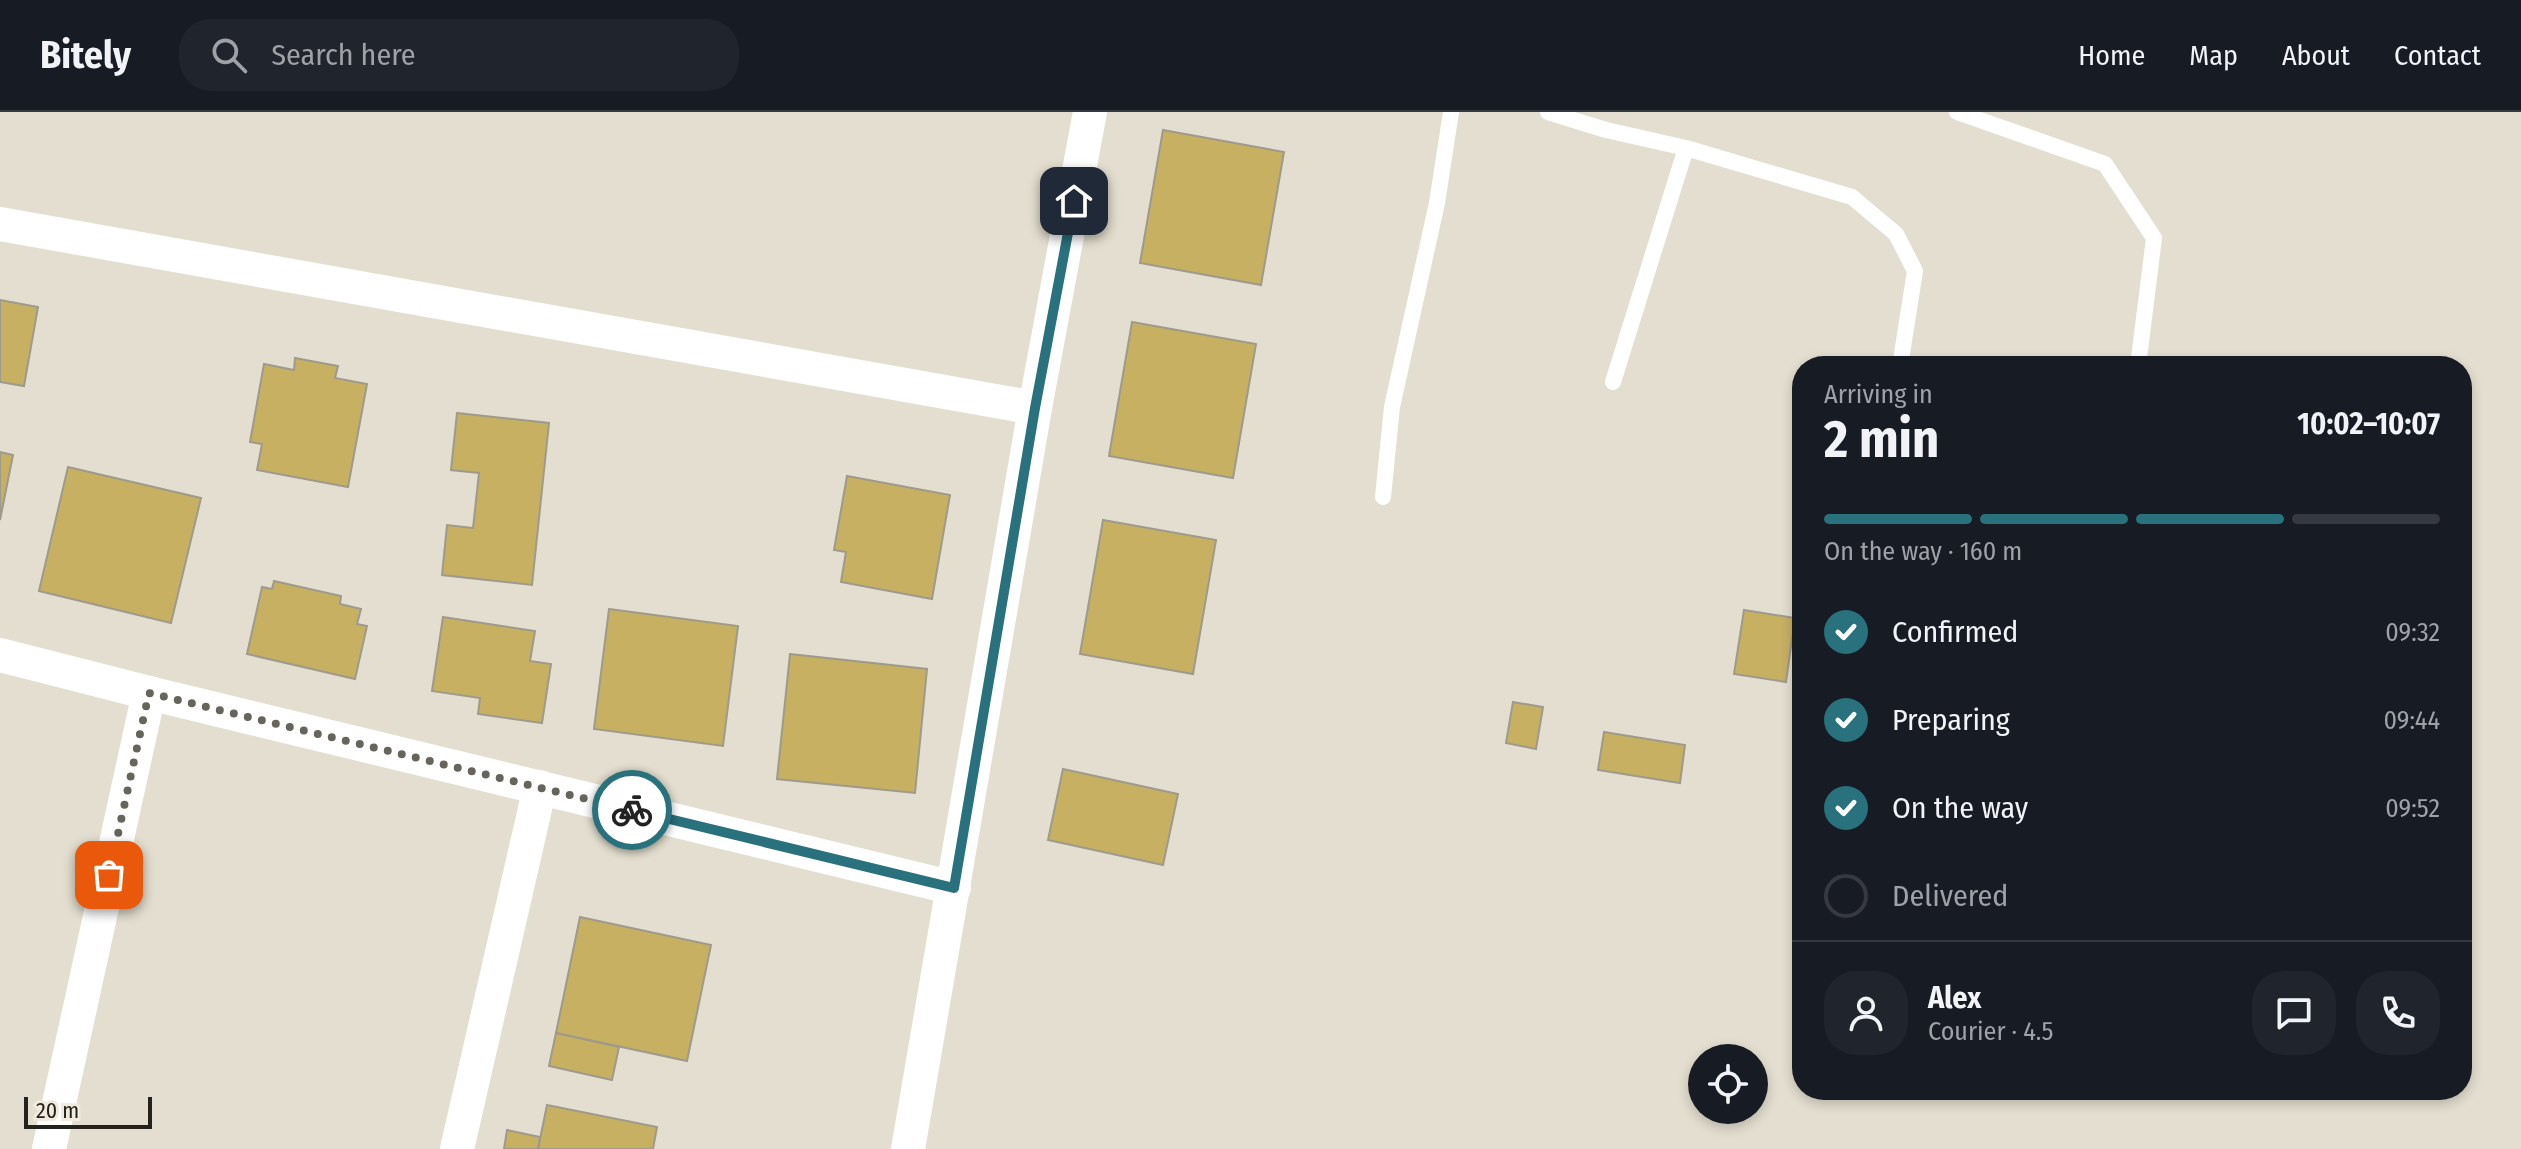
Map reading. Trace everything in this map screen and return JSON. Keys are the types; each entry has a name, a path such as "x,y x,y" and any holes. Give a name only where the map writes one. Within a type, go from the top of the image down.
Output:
{"street":[{"path":"908,1149 1035,408 1090,112"},
{"path":"0,224 1035,408"},
{"path":"0,655 954,888"},
{"path":"49,1149 149,693"},
{"path":"457,1149 540,787"}],"lane":[{"path":"1383,497 1392,407 1437,203 1451,112"},
{"path":"1548,112 1606,130 1686,148 1852,197 1896,234 1915,271 1902,356"},
{"path":"1957,112 2105,164 2154,238 2139,356"},
{"path":"1613,382 1686,148"}],"building":[{"path":"1163,130 1284,152 1261,285 1140,263"},
{"path":"0,300 38,307 24,386 0,382"},
{"path":"1132,322 1256,344 1233,478 1109,456"},
{"path":"295,358 338,366 335,378 367,384 348,487 257,470 262,444 250,442 264,364 294,370"},
{"path":"457,413 549,423 532,585 442,575 447,525 473,528 479,473 451,470"},
{"path":"0,452 13,455 0,520"},
{"path":"68,467 201,498 171,623 39,591"},
{"path":"847,476 950,495 932,599 841,582 846,552 834,550"},
{"path":"1103,520 1216,540 1193,674 1080,654"},
{"path":"274,581 341,596 340,604 361,609 357,624 367,626 355,679 247,654 262,587 272,589"},
{"path":"609,609 738,626 723,746 594,729"},
{"path":"1744,610 1792,618 1786,682 1734,674"},
{"path":"443,617 535,631 530,661 551,664 542,723 478,714 480,698 432,691"},
{"path":"790,654 927,669 915,793 777,779"},
{"path":"1513,702 1543,707 1536,749 1506,743"},
{"path":"1604,732 1685,745 1680,783 1598,770"},
{"path":"1063,769 1178,794 1163,865 1048,840"},
{"path":"580,917 711,945 687,1061 556,1033"},
{"path":"556,1033 619,1047 612,1080 549,1066"},
{"path":"547,1105 657,1127 653,1149 538,1149"},
{"path":"507,1130 540,1137 538,1149 504,1149"}],"way so far":[{"path":"109,875 149,693 632,810"}],"route":[{"path":"632,810 954,888 1035,408 1074,201"}]}
